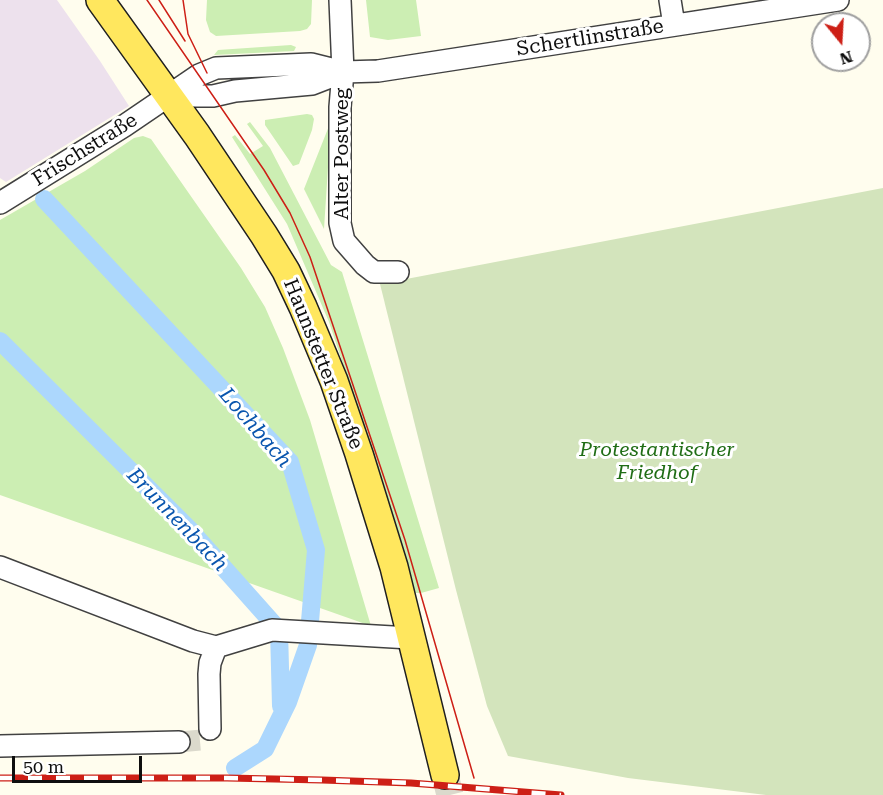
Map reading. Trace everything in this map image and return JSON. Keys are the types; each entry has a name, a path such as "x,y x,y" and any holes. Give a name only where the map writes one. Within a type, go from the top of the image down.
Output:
{"main road":[{"name":"Haunstetter Straße","path":"100,0 169,96 276,254 303,307 352,431 394,567 445,775"}],"street":[{"name":"Alter Postweg","path":"340,0 343,72 339,107 340,223 344,241 356,256 374,272 398,272"},
{"path":"670,0 674,25"},
{"name":"Schertlinstraße","path":"169,96 213,96 235,91 312,84 343,72 378,71 838,0"},
{"name":"Frischstraße","path":"0,203 169,96"},
{"path":"0,567 192,641 216,647 295,631 410,639"},
{"path":"210,729 209,674 216,647"},
{"path":"0,746 180,742"}],"shaded area":[{"path":"0,0 57,0 129,106 6,182 0,178"}],"green space":[{"path":"207,0 312,0 311,24 307,29 300,31 216,36 210,32 206,20"},
{"path":"366,0 416,0 421,36 388,40 370,37"},
{"path":"291,45 296,47 294,51 214,55 218,50"},
{"path":"312,115 314,119 312,130 299,164 293,166 265,125 265,120"},
{"path":"331,121 324,229 304,189"},
{"path":"250,122 270,148 331,265 342,272 439,588 415,593 386,493 329,322 287,224 232,137 235,135 250,154 263,146 247,124"},
{"path":"143,136 151,139 241,268 265,307 310,420 371,626 0,495 0,220 85,171 134,138"},
{"name":"Protestantischer Friedhof","path":"883,188 883,795 766,795 628,778 508,756 487,706 380,284"}],"waterway":[{"name":"Lochbach","path":"44,199 290,462 316,550 308,645 288,702 265,749 235,768"},
{"name":"Brunnenbach","path":"0,341 190,530 279,630 281,706"}],"tunnel":[{"path":"179,742 201,740 210,729"},
{"path":"445,775 450,795"}],"tram line":[{"path":"147,0 264,170 290,213 310,257 405,540 474,778"},
{"path":"159,0 185,41"},
{"path":"183,0 188,34 207,73"}],"railway":[{"path":"0,778 322,780 411,783 561,795"}]}
